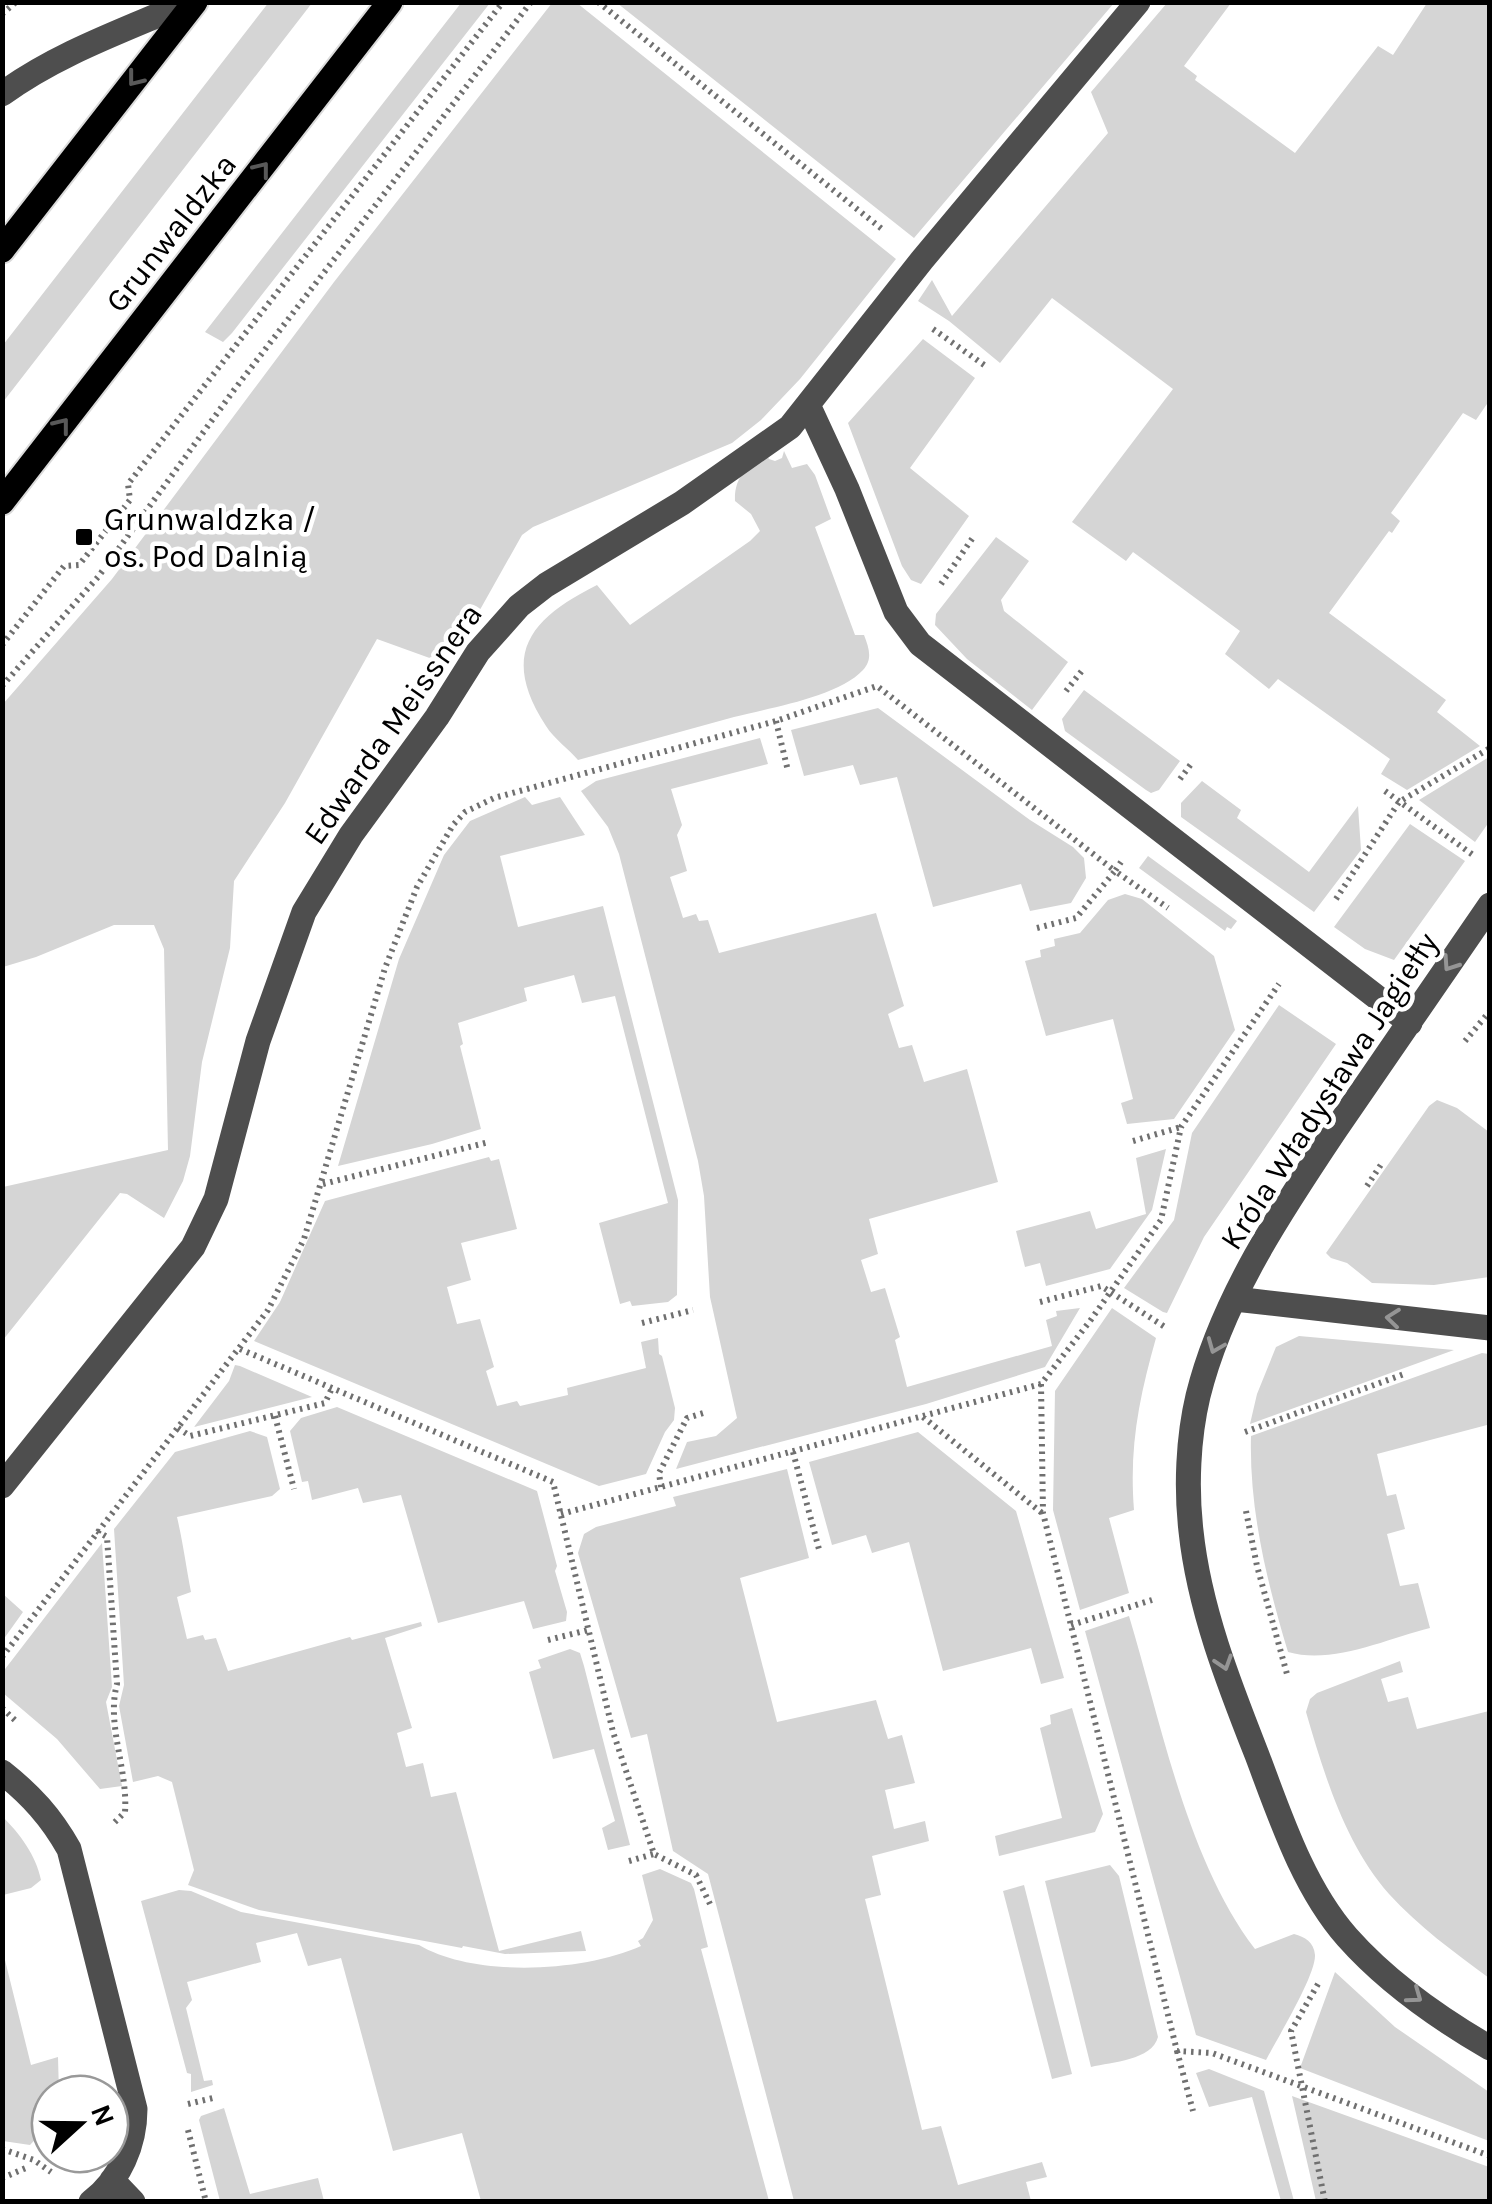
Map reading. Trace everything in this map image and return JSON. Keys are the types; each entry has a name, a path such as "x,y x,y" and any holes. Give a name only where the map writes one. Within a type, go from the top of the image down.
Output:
{"main road":[{"path":"2,250 192,2"},
{"name":"Grunwaldzka","path":"2,502 390,2"}],"street":[{"path":"2,94 66,55 192,2"},
{"name":"Edwarda Meissnera","path":"2,1486 193,1248 216,1199 258,1041 304,912 351,835 478,652 519,606 546,586 682,503 790,427 922,260 1138,2"},
{"path":"809,407 896,612 920,644 1410,1024"},
{"name":"Króla Władysława Jagiełły","path":"1490,905 1304,1176 1258,1252 1211,1354 1197,1398 1190,1461 1191,1531 1208,1611 1251,1741 1290,1841 1346,1936 1396,1982 1490,2048"},
{"path":"1236,1299 1483,1327"},
{"path":"2,1772 35,1799 69,1849 135,2109 135,2130 128,2152 112,2180 91,2202"},
{"path":"112,2180 133,2202"}],"path":[{"path":"2,14 16,2"},
{"path":"2,644 64,566 79,566 130,500 128,484 503,2"},
{"path":"2,686 98,577 234,390 531,2"},
{"path":"598,2 922,260"},
{"path":"892,299 987,367"},
{"path":"933,595 974,536"},
{"path":"1055,704 1084,668"},
{"path":"2,1657 268,1310 304,1239 396,936 452,825 465,812 494,798 776,721 878,686 1178,915"},
{"path":"776,721 788,771"},
{"path":"561,1514 1041,1384 1161,1220 1182,1127 1398,802 1490,748"},
{"path":"1176,784 1191,764"},
{"path":"1385,792 1468,852"},
{"path":"1037,928 1076,918 1115,870"},
{"path":"1459,1049 1490,1011"},
{"path":"1133,1141 1182,1127"},
{"path":"322,1184 489,1142"},
{"path":"1366,1188 1385,1158"},
{"path":"1040,1302 1101,1286 1161,1324"},
{"path":"642,1323 693,1310"},
{"path":"1244,1432 1472,1350 1483,1327"},
{"path":"240,1348 552,1482 613,1732 654,1854 696,1876 710,1904"},
{"path":"1041,1384 1042,1513 1193,2111"},
{"path":"178,1428 190,1436 275,1416 324,1403 332,1388"},
{"path":"661,1486 659,1473 687,1418 707,1412"},
{"path":"275,1416 294,1489"},
{"path":"923,1417 1042,1513"},
{"path":"1243,1447 1245,1422"},
{"path":"793,1452 820,1553"},
{"path":"1244,1494 1256,1566 1289,1683"},
{"path":"97,1531 106,1537 117,1684 112,1704 127,1785 125,1812 108,1828"},
{"path":"1071,1625 1126,1609"},
{"path":"548,1640 588,1630"},
{"path":"629,1862 654,1854"},
{"path":"1325,2202 1290,2030 1346,1936"},
{"path":"1177,2051 1212,2053 1490,2156"},
{"path":"182,2106 214,2098"},
{"path":"2,2148 34,2160 56,2180"},
{"path":"2,2178 26,2168"}],"shaded area":[{"path":"269,2 312,3 3,402 3,345"},
{"path":"461,3 490,3 232,333 223,342 205,332"},
{"path":"552,3 577,3 896,259 800,379 761,420 732,443 522,535 449,665 377,639 285,803 234,881 230,948 202,1062 190,1156 183,1181 164,1218 120,1193 3,1340 3,1187 168,1150 164,949 154,925 114,925 3,967 3,704 112,579 334,282"},
{"path":"617,3 1114,3 914,238"},
{"path":"1167,3 1231,3 1184,66 1197,76 1195,80 1295,153 1378,46 1393,55 1427,3 1489,3 1489,401 1476,420 1463,413 1391,513 1400,521 1392,533 1389,531 1329,613 1446,700 1437,712 1480,746 1407,790 1381,774 1390,759 1278,679 1269,689 1225,654 1240,631 1133,552 1126,561 1072,522 1173,389 1052,298 1000,363 918,301 932,280 952,316 1108,133 1091,92"},
{"path":"923,339 975,378 910,468 969,516 921,584 911,580 902,566 848,423"},
{"path":"765,451 775,461 782,458 784,451 792,468 807,464 815,475 831,519 815,527 855,635 864,635 866,640 866,666 837,687 802,700 578,760 549,731 532,701 524,658 529,641 555,611 597,585 630,625 750,541 760,531 751,514 735,501 735,492 743,473"},
{"path":"996,537 1029,561 1001,600 1004,611 1068,662 1032,710 967,659 935,625 936,614"},
{"path":"1084,690 1180,761 1159,790 1146,790 1065,731 1062,719"},
{"path":"878,708 1084,858 1086,878 1071,903 1030,911 1021,884 933,907 897,777 860,785 853,765 804,776 791,730"},
{"path":"760,738 768,764 671,789 682,825 677,835 687,871 670,877 683,918 696,914 699,921 708,920 719,953 876,913 904,1006 888,1014 899,1048 912,1045 924,1082 967,1069 998,1182 869,1219 878,1254 861,1260 871,1292 885,1288 900,1337 895,1340 907,1387 1052,1346 1046,1320 1057,1316 1056,1311 1080,1308 1045,1367 926,1404 676,1469 687,1442 716,1436 737,1418 710,1297 698,1161 619,854 608,827 581,791 596,781"},
{"path":"1489,757 1489,822 1475,842 1419,800"},
{"path":"1202,781 1241,810 1237,818 1309,872 1358,806 1361,850 1314,912 1181,817 1181,803"},
{"path":"525,797 532,805 560,797 585,835 500,856 518,927 603,906 678,1200 677,1295 668,1302 620,1304 599,1223 668,1203 615,996 582,1003 574,975 524,988 527,1001 458,1023 481,1129 338,1166 399,959 444,855 470,821"},
{"path":"1410,824 1465,861 1394,960 1365,949 1334,927"},
{"path":"1148,856 1237,921 1231,929 1227,927 1225,931 1139,868"},
{"path":"1125,894 1142,899 1214,956 1235,1030 1174,1119 1127,1124 1121,1103 1133,1099 1113,1019 1046,1036 1025,961 1041,957 1040,950 1055,946 1054,939 1080,933 1108,900"},
{"path":"1279,1005 1336,1044 1204,1237 1167,1313 1163,1312 1124,1288 1174,1220 1192,1133"},
{"path":"1437,1100 1457,1108 1489,1132 1489,1277 1434,1285 1372,1283 1347,1263 1326,1253"},
{"path":"1166,1149 1152,1210 1110,1269 1046,1286 1040,1263 1025,1267 1016,1231 1090,1211 1096,1229 1146,1214 1136,1158"},
{"path":"489,1157 491,1161 499,1159 517,1229 461,1243 471,1280 447,1287 457,1324 480,1319 494,1367 486,1371 497,1406 517,1401 520,1406 568,1395 567,1388 646,1368 641,1342 658,1338 675,1408 674,1420 646,1474 599,1486 254,1341 280,1302 325,1201"},
{"path":"1112,1308 1156,1338 1137,1423 1134,1510 1109,1518 1129,1593 1080,1610 1053,1510 1055,1391"},
{"path":"1299,1336 1454,1350 1250,1424 1276,1347"},
{"path":"1482,1353 1489,1354 1489,1431 1487,1425 1377,1454 1387,1496 1396,1494 1405,1529 1387,1534 1400,1586 1418,1583 1430,1628 1341,1653 1288,1652 1261,1545 1253,1491 1251,1436"},
{"path":"235,1365 312,1397 194,1427 229,1381"},
{"path":"337,1407 537,1491 557,1566 566,1621 533,1629 524,1601 438,1623 401,1495 363,1503 358,1488 312,1500 308,1481 302,1482 290,1431 301,1418"},
{"path":"250,1431 267,1437 280,1489 272,1496 177,1517 191,1592 177,1597 187,1639 203,1635 205,1640 216,1638 228,1671 421,1622 422,1626 385,1638 412,1728 397,1733 406,1767 423,1763 431,1797 456,1792 499,1951 581,1931 586,1951 505,1954 462,1948 259,1910 188,1885 194,1870 172,1782 158,1776 133,1782 119,1706 124,1685 114,1529 175,1452"},
{"path":"918,1432 1016,1511 1064,1678 1041,1684 1031,1648 943,1671 909,1542 872,1553 866,1535 832,1545 809,1462"},
{"path":"787,1469 809,1558 740,1578 777,1722 876,1700 888,1739 902,1735 915,1783 885,1790 894,1829 925,1821 929,1841 872,1856 881,1895 865,1899 922,2130 941,2126 958,2185 1042,2162 1047,2177 1026,2182 1031,2201 794,2201 708,1874 673,1851 647,1734 631,1738 578,1553 584,1534 596,1527 676,1506 673,1497"},
{"path":"102,1543 112,1687 106,1702 122,1786 100,1789 57,1739 3,1693 2,1673"},
{"path":"3,1594 23,1612 3,1640"},
{"path":"1129,1616 1178,1789 1211,1874 1231,1913 1255,1949 1294,1934 1308,1941 1314,1950 1309,1977 1266,2060 1196,2035 1085,1631"},
{"path":"570,1649 580,1653 584,1666 630,1845 608,1850 602,1828 615,1821 594,1749 553,1759 529,1672 541,1668 538,1660"},
{"path":"1400,1661 1403,1672 1381,1679 1388,1702 1408,1697 1417,1729 1489,1711 1489,1978 1412,1917 1374,1874 1338,1808 1306,1712 1310,1699 1317,1693"},
{"path":"1072,1708 1103,1814 1095,1832 999,1856 995,1836 1062,1818 1040,1728 1051,1724 1050,1715"},
{"path":"2,1816 26,1845 41,1880 31,1888 3,1895"},
{"path":"1110,1865 1119,1876 1158,2037 1140,2055 1091,2067 1045,1881"},
{"path":"660,1869 691,1883 694,1889 708,1947 701,1949 769,2201 481,2201 462,2133 393,2151 341,1958 308,1966 297,1933 256,1943 261,1962 187,1982 192,2000 186,2008 204,2081 212,2080 213,2085 191,2092 191,2074 187,2073 141,1901 179,1890 191,1891 241,1912 419,1945 469,1963 529,1968 590,1961 641,1946 638,1941 653,1920 642,1875"},
{"path":"1024,1885 1072,2074 1052,2079 1003,1891"},
{"path":"3,1952 31,2065 58,2057 58,2074 30,2074 30,2145 3,2141"},
{"path":"1335,1972 1395,2027 1489,2092 1489,2141 1300,2068"},
{"path":"1209,2069 1264,2091 1294,2201 1281,2201 1252,2097 1209,2107 1196,2073"},
{"path":"1292,2096 1489,2167 1489,2201 1316,2201"},
{"path":"224,2108 250,2194 318,2178 324,2201 220,2201 199,2120"}],"place":[{"name":"Grunwaldzka / os. Pod Dalnią","path":"84,537"}]}
